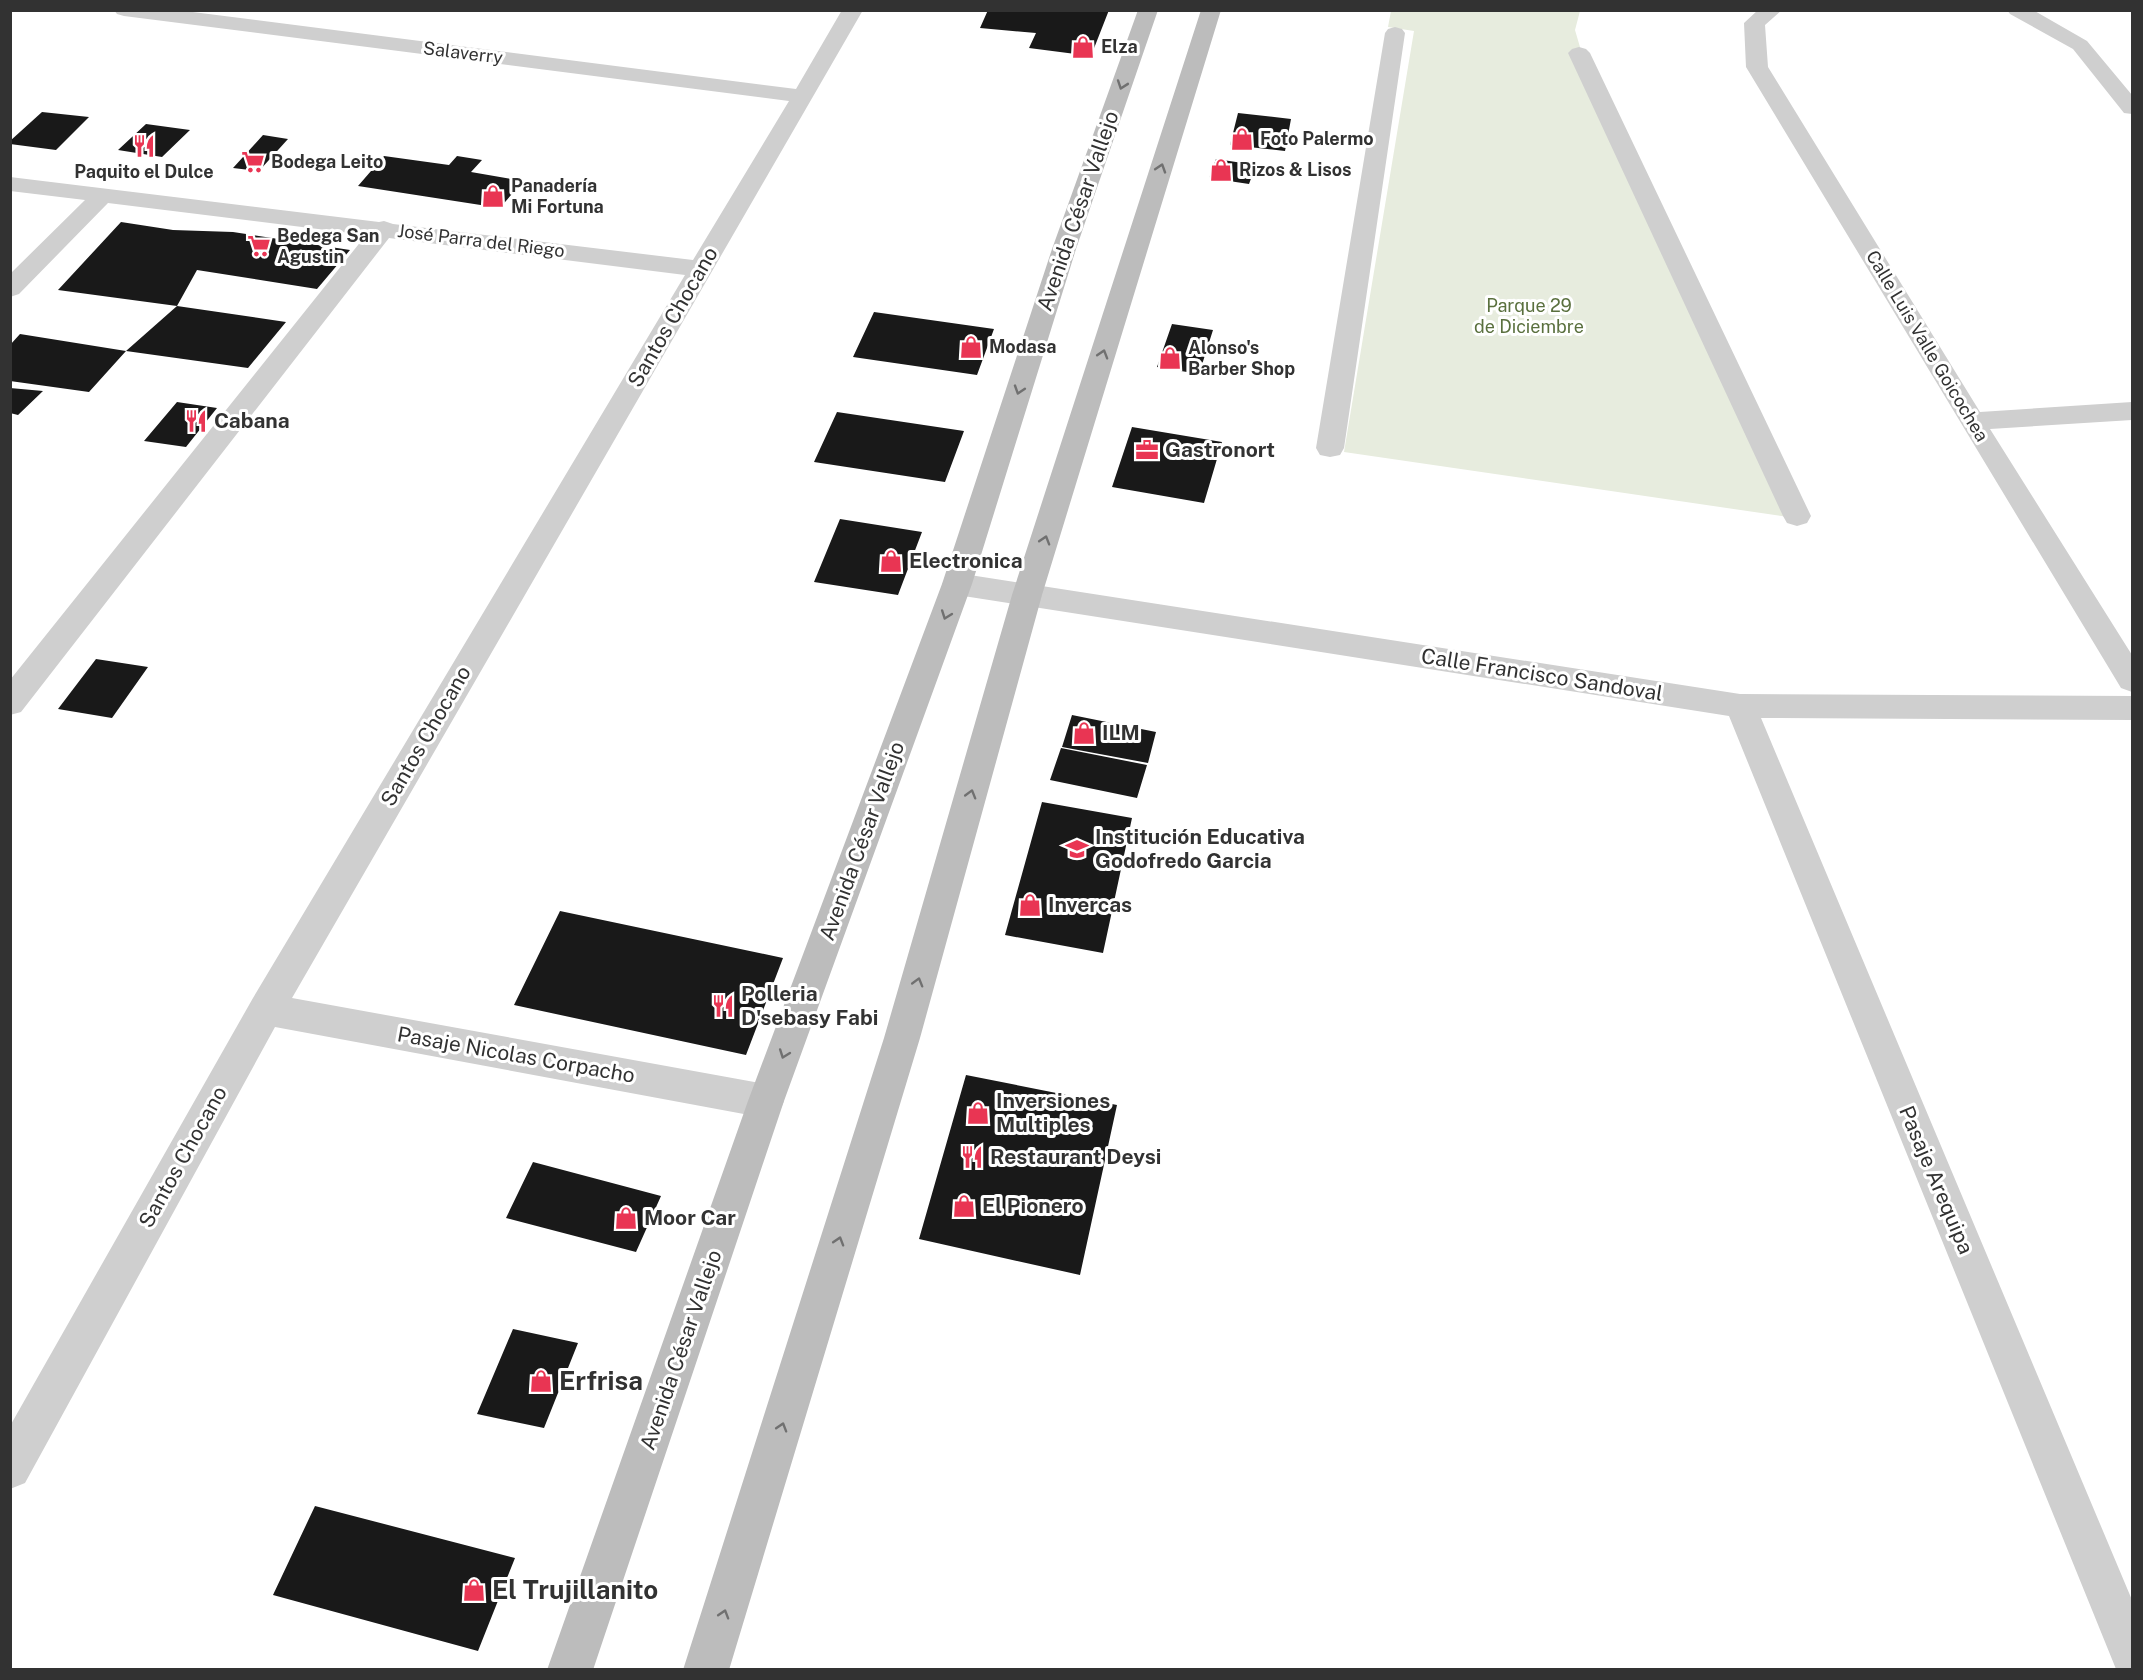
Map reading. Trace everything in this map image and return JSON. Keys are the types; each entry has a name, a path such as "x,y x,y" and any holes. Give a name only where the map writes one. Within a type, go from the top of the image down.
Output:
{"main road":[{"name":"Avenida César Vallejo","path":"570,1670 766,1101 957,584 1064,249 1148,10"},
{"path":"706,1670 902,1038 1027,596 1211,10"}],"street":[{"name":"Salaverry","path":"124,10 802,96"},
{"name":"Santos Chocano","path":"10,1468 266,1009 853,10"},
{"name":"Calle Luis Valle Goicochea","path":"1772,10 1754,23 1757,67 1974,422 2022,505 2133,680"},
{"path":"2017,10 2080,45 2133,108"},
{"path":"1330,448 1395,33"},
{"path":"1579,53 1797,516"},
{"name":"José Parra del Riego","path":"10,184 384,228 701,269"},
{"path":"10,289 102,196"},
{"path":"10,703 384,228"},
{"path":"1974,422 2133,411"},
{"name":"Calle Francisco Sandoval","path":"957,584 1740,706 2133,708"},
{"name":"Pasaje Arequipa","path":"1740,706 2133,1653"},
{"name":"Pasaje Nicolas Corpacho","path":"266,1009 766,1101"}],"green space":[{"name":"Parque 29 de Diciembre","path":"1391,11 1580,11 1575,30 1582,54 1802,519 1344,452 1414,31 1388,27"}],"building":[{"path":"988,10 1109,10 1091,56 1029,48 1036,33 980,28"},
{"path":"42,112 89,117 56,150 10,144 10,141"},
{"path":"1238,113 1291,119 1285,151 1230,145"},
{"path":"146,124 190,130 162,157 118,150"},
{"path":"263,135 288,139 259,171 233,168"},
{"path":"384,156 449,165 457,156 482,160 471,172 523,181 500,208 358,186"},
{"path":"1216,159 1256,165 1249,184 1209,178"},
{"path":"121,222 173,230 233,232 350,250 317,289 197,270 177,306 58,290"},
{"path":"177,306 286,322 248,368 126,351"},
{"path":"874,312 994,329 977,375 853,357"},
{"path":"1172,324 1213,330 1199,374 1157,367"},
{"path":"20,334 126,351 89,392 10,381 10,345"},
{"path":"10,388 43,391 18,415 10,413"},
{"path":"177,402 217,408 186,447 144,441"},
{"path":"837,412 964,431 945,482 814,462"},
{"path":"1132,427 1222,442 1204,503 1112,487"},
{"path":"840,519 922,532 898,595 814,582"},
{"path":"96,659 148,667 112,718 58,709"},
{"path":"1072,715 1156,732 1148,763 1062,747"},
{"path":"1061,748 1147,765 1137,798 1050,780"},
{"path":"1042,802 1132,818 1103,953 1005,935"},
{"path":"560,911 783,958 746,1055 514,1005"},
{"path":"966,1075 1117,1105 1080,1275 919,1239"},
{"path":"533,1162 661,1196 636,1252 506,1218"},
{"path":"513,1329 578,1343 544,1428 477,1414"},
{"path":"315,1506 515,1558 478,1651 273,1595"}],"place":[{"name":"Elza","path":"1083,47"},
{"name":"Foto Palermo","path":"1242,139"},
{"name":"Paquito el Dulce","path":"144,146"},
{"name":"Bodega Leito","path":"253,162"},
{"name":"Rizos & Lisos","path":"1221,170"},
{"name":"Panadería Mi Fortuna","path":"493,196"},
{"name":"Bedega San Agustin","path":"259,246"},
{"name":"Modasa","path":"971,347"},
{"name":"Alonso's Barber Shop","path":"1170,358"},
{"name":"Cabana","path":"196,421"},
{"name":"Gastronort","path":"1147,450"},
{"name":"Electronica","path":"891,561"},
{"name":"ILM","path":"1084,733"},
{"name":"Institución Educativa Godofredo Garcia","path":"1077,849"},
{"name":"Invercas","path":"1030,905"},
{"name":"Polleria D'sebasy Fabi","path":"723,1006"},
{"name":"Inversiones Multiples","path":"978,1113"},
{"name":"Restaurant Deysi","path":"972,1157"},
{"name":"El Pionero","path":"964,1206"},
{"name":"Moor Car","path":"626,1218"},
{"name":"Erfrisa","path":"541,1381"},
{"name":"El Trujillanito","path":"474,1590"}]}
